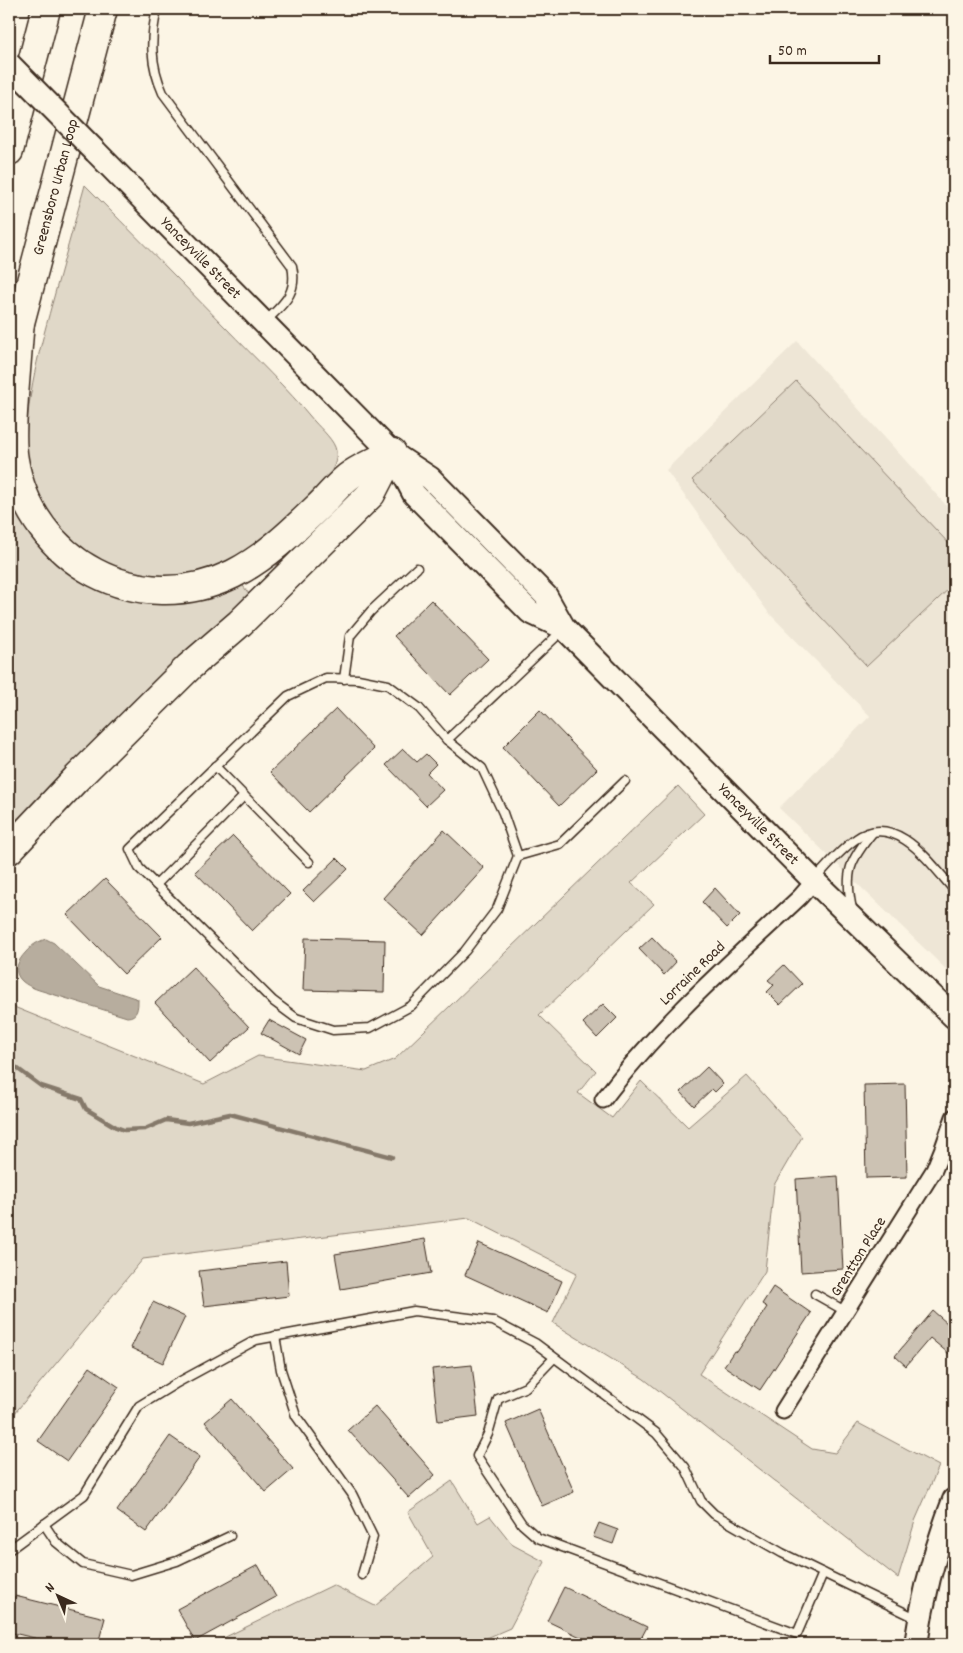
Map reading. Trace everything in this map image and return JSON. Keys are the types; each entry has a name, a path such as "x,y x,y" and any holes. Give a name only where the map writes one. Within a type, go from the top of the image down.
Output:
{"highway":[{"path":"9,151 46,9"},
{"name":"Greensboro Urban Loop","path":"9,364 102,9"},
{"path":"20,320 12,440 15,467 22,492 30,509 51,539 78,563 109,580 144,589 181,589 216,581 232,574 248,566 278,544 351,474 392,453"},
{"path":"9,850 46,809 97,758 190,667 240,623 370,494 392,453"}],"main road":[{"name":"Yanceyville Street","path":"9,64 392,453 430,478 546,596 564,628 814,881 954,1018"},
{"path":"916,1644 919,1620 930,1575 952,1514"}],"street":[{"name":"Lorraine Road","path":"603,1100 624,1072 671,1020 800,897 814,881"},
{"name":"Grentton Place","path":"783,1411 934,1170 944,1148 954,1117"}],"lane":[{"path":"158,9 153,25 152,52 153,66 163,93 292,266 294,275 292,291 283,304 264,323"},
{"path":"344,679 350,636 371,612 417,568"},
{"path":"448,740 564,628"},
{"path":"326,678 358,679 388,686 419,708 448,740 482,768 503,814 518,856 497,909 465,952 411,1006 370,1028 333,1030 296,1018 273,1002 139,868 130,849 288,696 326,678"},
{"path":"214,766 309,862"},
{"path":"518,856 560,844 625,781"},
{"path":"156,885 244,796"},
{"path":"814,881 855,839 863,834 884,831 896,833 912,844 954,890"},
{"path":"855,921 848,890 850,869 859,849 873,832"},
{"path":"815,1294 845,1311"},
{"path":"9,1550 84,1495 139,1406 175,1384 256,1340 414,1311 493,1321 535,1343 656,1433 685,1467 701,1501 714,1514 782,1553 919,1620"},
{"path":"275,1336 281,1370 296,1416 352,1494 373,1537 362,1574"},
{"path":"554,1358 526,1388 498,1399 488,1434 477,1456 522,1524 538,1538 797,1634"},
{"path":"44,1524 56,1542 83,1564 131,1575 177,1561 230,1536"},
{"path":"796,1644 797,1634 823,1573"}],"shaded area":[{"path":"85,185 282,385 327,435 335,447 336,458 327,478 280,526 252,547 223,564 193,574 162,578 131,574 100,560 68,537 53,522 31,483 26,443 29,402 47,324"},
{"path":"797,341 954,514 954,977 779,808 870,716 768,612 666,470"},
{"path":"796,381 954,549 954,584 867,666 692,480"},
{"path":"9,484 16,509 35,537 89,582 238,579 249,594 56,782 9,833"},
{"path":"678,786 704,814 631,883 654,904 539,1015 596,1071 578,1093 612,1118 641,1081 688,1127 747,1076 802,1137 774,1185 765,1271 699,1374 812,1449 835,1453 858,1423 939,1466 915,1521 898,1578 644,1379 553,1323 577,1273 469,1218 143,1259 9,1420 9,1005 204,1084 258,1056 366,1071 395,1059"},
{"path":"46,939 54,943 99,986 138,999 135,1013 131,1017 127,1017 39,990 21,980 18,976 17,965 28,950"},
{"path":"452,1481 478,1523 490,1516 513,1545 545,1562 510,1628 473,1644 211,1644 333,1585 375,1606 433,1557 408,1512"}],"building":[{"path":"431,600 488,659 450,695 394,636"},
{"path":"336,709 374,749 309,812 270,772"},
{"path":"540,710 597,769 559,806 503,747"},
{"path":"403,749 417,762 426,754 436,764 427,773 443,790 426,806 386,765"},
{"path":"444,830 484,868 423,935 383,898"},
{"path":"233,836 290,894 252,931 195,872"},
{"path":"337,858 348,869 314,902 303,891"},
{"path":"105,879 162,937 124,974 67,915"},
{"path":"715,888 740,915 727,928 702,902"},
{"path":"652,937 676,962 664,975 639,949"},
{"path":"305,938 385,940 384,992 303,990"},
{"path":"784,965 802,984 780,1005 767,992 774,985 768,980"},
{"path":"193,967 249,1027 210,1063 155,1003"},
{"path":"603,1004 617,1018 597,1038 583,1023"},
{"path":"269,1020 306,1040 299,1054 261,1033"},
{"path":"707,1067 723,1084 715,1092 712,1089 694,1106 681,1092"},
{"path":"905,1084 907,1177 866,1178 864,1085"},
{"path":"838,1176 843,1269 801,1272 796,1179"},
{"path":"425,1239 431,1273 341,1289 335,1254"},
{"path":"479,1243 562,1281 548,1313 465,1275"},
{"path":"286,1261 289,1296 204,1306 199,1271"},
{"path":"773,1287 811,1313 760,1390 724,1366 734,1351 737,1352 767,1307 762,1304"},
{"path":"153,1302 185,1317 163,1363 131,1348"},
{"path":"933,1311 954,1329 954,1358 930,1338 906,1366 895,1356"},
{"path":"472,1365 478,1416 438,1421 432,1369"},
{"path":"90,1367 119,1387 67,1461 38,1441"},
{"path":"232,1399 293,1469 266,1492 205,1422"},
{"path":"375,1406 435,1475 409,1498 348,1430"},
{"path":"538,1409 574,1492 542,1506 506,1423"},
{"path":"170,1436 200,1457 146,1532 117,1511"},
{"path":"599,1523 618,1530 613,1544 593,1537"},
{"path":"258,1565 276,1597 195,1641 177,1609"},
{"path":"564,1587 647,1627 638,1644 595,1644 547,1621"},
{"path":"15,1596 105,1618 98,1644 60,1644 9,1632"}],"waterway":[{"path":"9,1066 14,1066 41,1086 81,1099 86,1109 124,1130 145,1129 166,1120 188,1123 230,1114 392,1157"}]}
